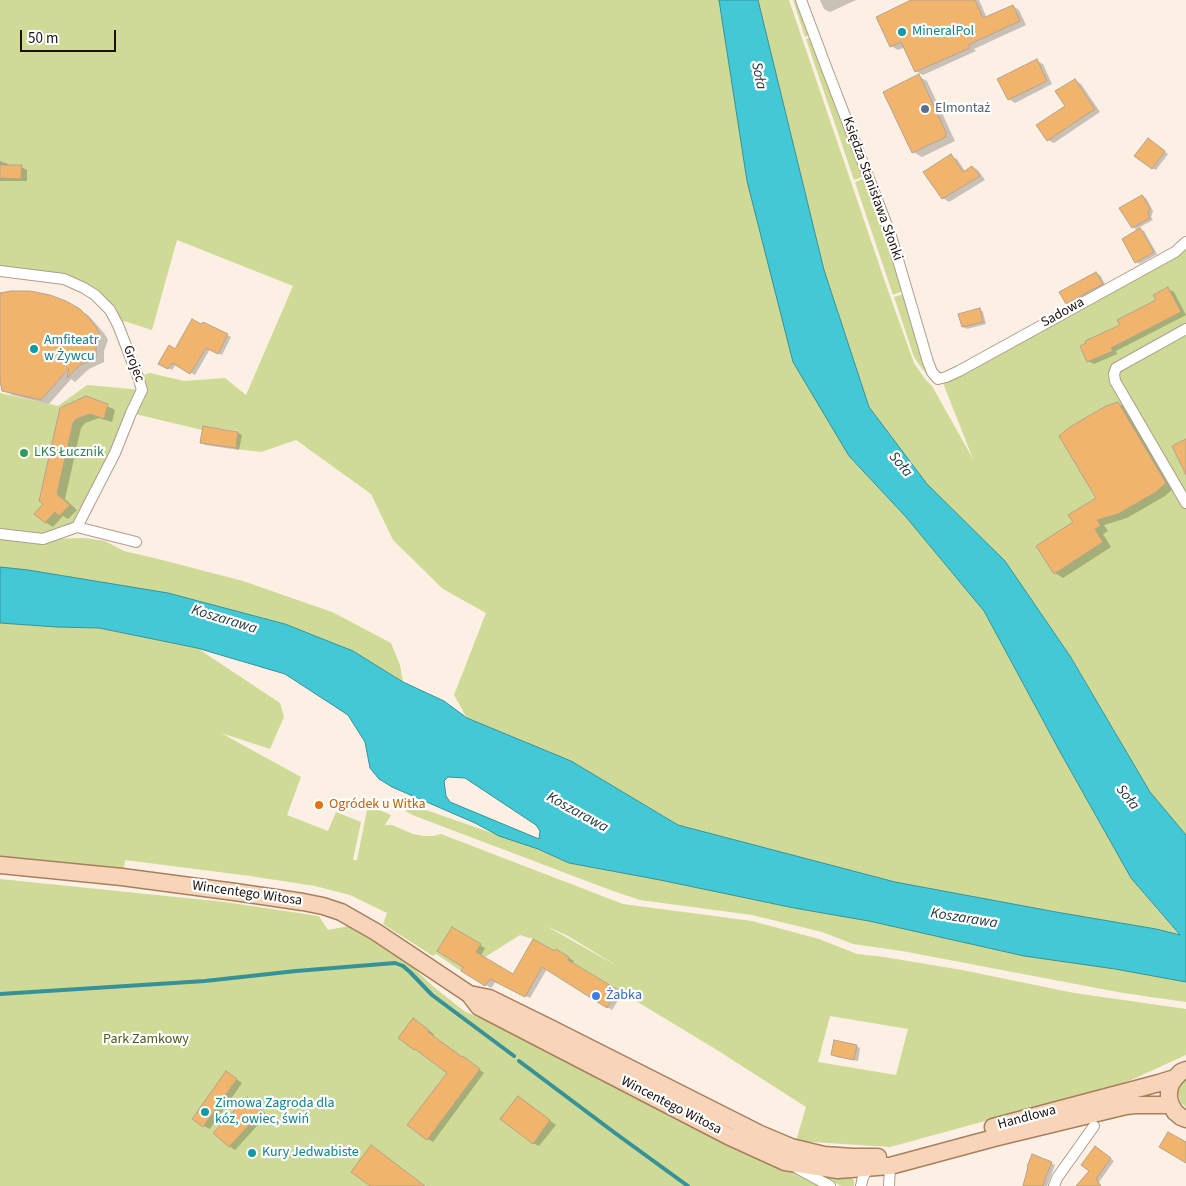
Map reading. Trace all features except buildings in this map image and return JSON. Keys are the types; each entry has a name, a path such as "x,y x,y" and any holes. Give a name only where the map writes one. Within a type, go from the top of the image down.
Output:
{"main road":[{"name":"Wincentego Witosa","path":"0,865 122,877 323,906 341,912 376,932 469,994 479,1007 728,1136 785,1162 838,1170 879,1164"},
{"name":"Wincentego Witosa","path":"469,994 489,998 752,1130 791,1147 824,1155 863,1158 879,1164"},
{"name":"Handlowa","path":"879,1164 1160,1083 1180,1074"},
{"path":"1180,1074 1169,1091 1171,1105 1175,1112 1186,1119"},
{"name":"Handlowa","path":"879,1164 1126,1106 1171,1105"}],"street":[{"name":"Księdza Stanisława Słonki","path":"801,0 886,222 928,362 932,372 938,379"},
{"name":"Sadowa","path":"938,379 953,374 994,352 1175,252 1186,242"},
{"name":"Grojec","path":"0,271 64,279 84,288 95,296 110,310 118,325 142,390 115,453 77,527"},
{"path":"1186,329 1116,368 1114,374 1115,381 1186,503"},
{"path":"0,534 43,539 77,527 136,542"},
{"path":"1054,1186 1057,1178 1094,1126"},
{"path":"785,1162 830,1186"},
{"path":"861,1186 863,1177 879,1164 889,1186"}],"green space":[{"path":"0,0 719,0 747,181 849,456 906,517 984,611 1131,878 1180,936 1156,929 895,882 678,825 571,761 467,718 454,695 486,613 443,589 393,540 371,494 296,440 261,452 236,449 238,431 203,426 202,430 131,413 77,527 45,539 84,538 105,541 124,551 243,581 332,612 391,643 400,665 403,682 353,651 285,624 168,593 0,567 0,393 58,406 87,385 142,390 138,377 150,373 184,381 225,378 246,395 293,286 177,240 152,330 124,321 118,325 84,288 0,271"},
{"path":"758,0 789,0 914,363 932,386 973,459 943,383 1186,240 1186,835 1150,792 1070,656 1005,561 927,484 869,407 824,270"},
{"path":"793,0 798,0 811,35 805,37"},
{"path":"812,37 865,176 854,180 806,39"},
{"path":"865,178 880,215 903,291 893,295 855,182"},
{"path":"903,294 928,376 914,357 894,297"},
{"path":"0,623 98,628 197,648 280,703 284,717 270,749 221,733 301,777 287,815 328,831 336,812 361,822 353,860 357,860 368,805 391,815 385,825 392,825 413,834 424,836 441,834 623,904 752,921 819,939 857,954 962,970 1074,993 1186,1009 1186,1055 1117,1085 890,1147 796,1141 806,1107 717,1050 568,960 569,957 533,939 520,935 485,957 474,951 461,971 436,954 433,956 383,924 387,913 350,895 315,886 125,860 124,869 0,856","holes":["546,926 568,936 619,967","830,1016 908,1029 896,1075 818,1062"]},
{"path":"400,801 538,849 569,863 869,921 1024,956 1115,969 1186,982 1186,1002 1123,993 902,951 853,944 822,932 752,915 640,900 415,816 402,807"},
{"name":"Park Zamkowy","path":"0,879 225,902 319,916 328,930 349,926 408,963 464,1011 530,1041 821,1186 0,1186"},
{"path":"1186,1079 1186,1107 1181,1103 1178,1093 1181,1083"},
{"path":"823,1175 850,1177 854,1181 854,1186 841,1186"}],"water":[{"path":"719,0 758,0 824,270 869,407 927,484 1005,561 1070,656 1150,792 1186,835 1186,982 1115,969 1024,956 869,921 569,863 538,849 499,836 475,823 392,787 379,779 370,768 365,742 348,715 285,674 197,648 99,628 0,623 0,567 168,593 285,624 353,651 403,682 444,701 467,718 571,761 678,825 895,882 1156,929 1180,935 1131,878 984,611 906,517 849,456 793,362 747,181","holes":["448,777 465,778 536,825 540,831 539,839 450,802 446,796 444,781"]}],"waterway":[{"path":"0,994 205,981 395,963 403,966 432,995 514,1056"},
{"path":"519,1061 688,1186"}],"place":[{"name":"MineralPol","path":"902,32"},
{"name":"Elmontaż","path":"925,109"},
{"name":"Amfiteatr w Żywcu","path":"34,349"},
{"name":"LKS Łucznik","path":"24,453"},
{"name":"Ogródek u Witka","path":"319,805"},
{"name":"Żabka","path":"596,996"},
{"name":"Zimowa Zagroda dla kóz, owiec, świń","path":"205,1112"},
{"name":"Kury Jedwabiste","path":"252,1153"}],"water label":[{"name":"Soła","path":"758,76"},
{"name":"Soła","path":"900,465"},
{"name":"Koszarawa","path":"224,620"},
{"name":"Soła","path":"1127,798"},
{"name":"Koszarawa","path":"577,813"},
{"name":"Koszarawa","path":"964,919"}]}
